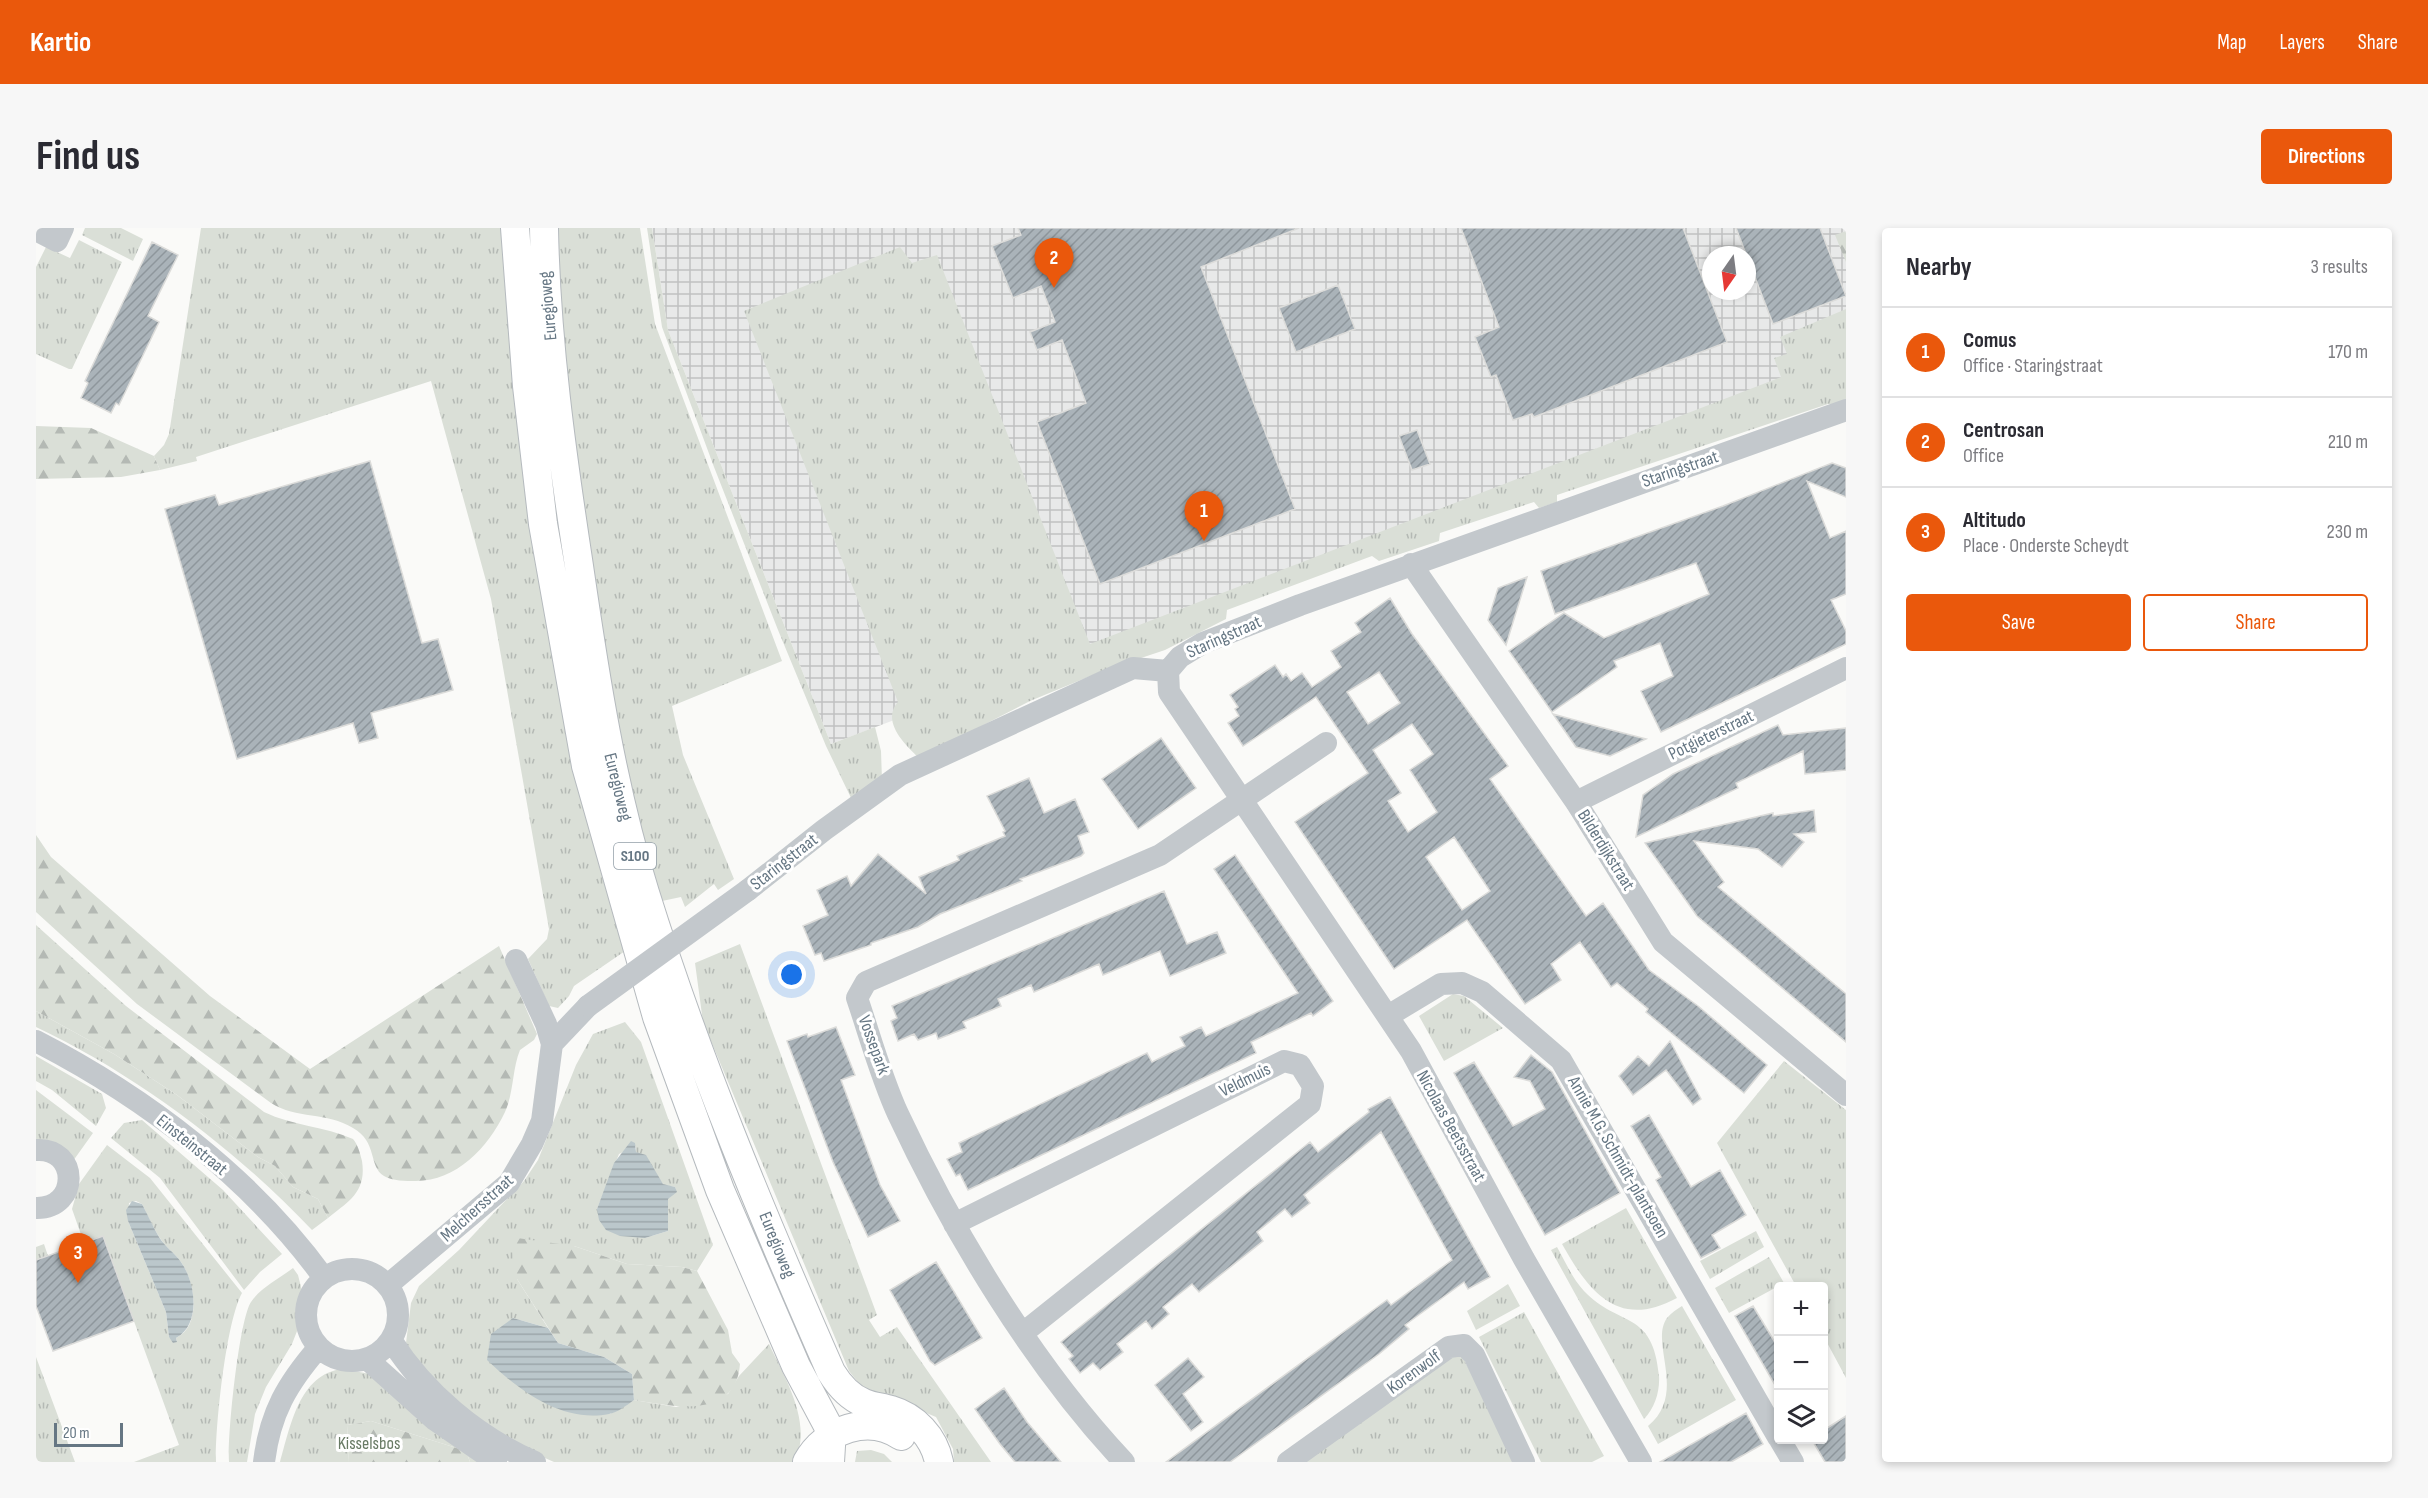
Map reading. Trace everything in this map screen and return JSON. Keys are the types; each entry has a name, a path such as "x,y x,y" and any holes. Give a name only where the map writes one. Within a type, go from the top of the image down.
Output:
{"main road":[{"name":"Euregioweg","path":"515,228 526,374 543,525 586,766 657,1017 720,1190 795,1366 828,1426 820,1453"},
{"name":"Euregioweg","path":"544,228 556,387 586,615 610,760 644,891 684,1010 724,1114 831,1372 839,1384 854,1398 875,1408 900,1413 920,1426 928,1436 939,1462"},
{"path":"820,1453 858,1426 881,1425 904,1438 919,1462"}],"street":[{"path":"36,230 57,241 63,228"},
{"name":"Staringstraat","path":"552,1044 588,1006 748,890 824,830 900,775 1133,669 1168,671 1180,657 1203,643 1411,564 1846,410"},
{"name":"Bilderdijkstraat","path":"1411,564 1576,802 1663,942 1846,1095"},
{"name":"Potgieterstraat","path":"1576,802 1846,668"},
{"name":"Nicolaas Beetsstraat","path":"1168,671 1169,692 1244,800 1411,1052 1524,1260 1641,1462"},
{"path":"1244,800 1326,744"},
{"name":"Vossepark","path":"1124,1462 1100,1436 1023,1333 954,1224 894,1102 857,998 866,982 1160,855 1244,800"},
{"name":"Melchersstraat","path":"389,1284 509,1183 532,1144 542,1121 552,1044 546,1024 516,960"},
{"name":"Annie M.G. Schmidt-plantsoen","path":"1388,1016 1441,984 1462,983 1482,992 1561,1060 1774,1429"},
{"name":"Einsteinstraat","path":"36,1041 131,1096 193,1145 267,1210 300,1245 324,1278"},
{"name":"Veldmuis","path":"954,1224 1284,1061 1300,1065 1312,1086 1310,1104 1023,1333"},
{"path":"36,1150 49,1151 57,1155 68,1170 69,1179 68,1188 57,1202 36,1208"},
{"path":"364,1270 389,1284 398,1310 397,1328 382,1351 367,1359 343,1360 319,1347 310,1334 306,1312 313,1289 324,1278 336,1271 364,1270"},
{"path":"391,1340 408,1367 464,1419 499,1444 535,1462"},
{"name":"Korenwolf","path":"1288,1462 1449,1347 1464,1345 1474,1355 1524,1462"},
{"path":"264,1462 274,1416 283,1397 294,1377 319,1347"},
{"path":"367,1359 435,1420 496,1462"},
{"name":"Annie M.G. Schmidt-plantsoen","path":"1782,1444 1793,1462"}],"shaded area":[{"path":"652,228 1846,228 1846,370 1092,645 831,744 668,330"},
{"path":"631,1141 635,1143 636,1152 646,1155 663,1184 675,1187 677,1192 668,1199 668,1231 645,1238 620,1236 606,1230 599,1220 597,1209 614,1163"},
{"path":"132,1201 142,1204 159,1237 181,1262 190,1281 194,1303 193,1314 184,1332 176,1338 177,1342 173,1343 169,1337 166,1312 128,1221 126,1210"},
{"path":"513,1318 548,1328 558,1343 604,1357 632,1374 634,1400 612,1413 574,1414 542,1402 527,1393 487,1360 491,1334"}],"green space":[{"path":"85,228 121,228 143,239 133,261 82,235"},
{"path":"201,228 503,228 504,274 515,400 628,949 574,986 569,996 558,1008 549,1006 528,959 547,939 549,929 491,599 431,381 196,457 197,461 160,470 154,456 164,445 169,434"},
{"path":"551,228 640,228 655,324 782,661 672,706 683,755 734,879 718,890 714,884 685,907 681,897 662,901 627,778 592,607"},
{"path":"647,228 652,228 668,330 831,744 875,727 881,751 882,780 852,800 826,746 778,630 662,327"},
{"path":"1846,231 1846,262 1835,235"},
{"path":"79,240 122,262 72,369 69,369 36,354 36,267 46,247 70,258"},
{"path":"900,247 912,263 937,255 1090,644 1781,377 1774,358 1787,354 1780,337 1846,309 1846,405 1828,404 1557,495 1557,502 1539,508 1534,502 1440,533 1439,541 1379,561 1372,556 1227,610 1226,619 1165,650 1105,670 1030,701 919,758 896,732 892,717 893,709 898,702 744,311"},
{"path":"36,426 91,428 154,456 160,470 121,477 36,479"},
{"path":"36,835 51,857 210,996 310,1069 499,946 537,1034 534,1040 520,1050 508,1104 490,1138 469,1160 444,1175 431,1180 395,1180 379,1172 366,1140 353,1128 333,1120 281,1108 271,1103 137,1004 36,912"},
{"path":"36,925 126,1006 264,1112 353,1139 360,1152 363,1172 354,1196 328,1218 318,1199 293,1187 275,1166 258,1157 177,1095 114,1054 36,1011"},
{"path":"740,944 877,1315 869,1320 880,1337 897,1327 991,1462 954,1462 953,1449 936,1417 861,1386 849,1371 703,1022 695,963"},
{"path":"1453,994 1464,996 1503,1028 1444,1061 1419,1016"},
{"path":"36,1011 114,1054 177,1095 258,1157 275,1166 293,1187 318,1199 328,1218 312,1230 251,1171 184,1117 112,1068 36,1027"},
{"path":"625,1022 641,1042 713,1245 697,1271 682,1267 627,1264 574,1246 517,1279 548,1328 513,1318 610,1414 634,1400 676,1407 728,1394 739,1376 769,1344 789,1387 799,1417 801,1433 794,1462 554,1462 527,1450 469,1412 421,1369 406,1343 411,1303 419,1286 459,1250 524,1181 538,1160 576,1065 593,1034","holes":["636,1146 636,1152 664,1185 675,1187 676,1191 668,1199 668,1231 645,1238 597,1209 619,1154"]},
{"path":"36,1056 102,1094 106,1108 96,1126 52,1090 36,1081"},
{"path":"1784,1061 1846,1110 1846,1378 1828,1344 1828,1282 1794,1282 1717,1143"},
{"path":"36,1090 93,1133 73,1161 36,1140"},
{"path":"142,1120 223,1190 282,1254 260,1272 244,1290 160,1178 111,1138 124,1123"},
{"path":"107,1145 150,1178 242,1293 236,1307 226,1350 217,1425 216,1462 134,1462 179,1445 103,1236 84,1243 72,1209 79,1184","holes":["136,1201 142,1204 159,1237 177,1256 190,1281 194,1303 193,1314 190,1324 176,1338 177,1342 169,1337 166,1312 128,1221 129,1203"]},
{"path":"1626,1208 1677,1298 1656,1307 1638,1310 1622,1308 1608,1301 1583,1277 1562,1244"},
{"path":"1756,1231 1764,1247 1710,1279 1700,1261"},
{"path":"510,1237 574,1246 627,1264 682,1267 697,1271 728,1330 732,1353 740,1364 736,1382 727,1395 699,1406 666,1405 634,1400 632,1374 604,1357 558,1343 517,1279"},
{"path":"44,1244 48,1256 36,1260 36,1247"},
{"path":"1557,1247 1572,1275 1584,1291 1597,1303 1642,1329 1650,1340 1659,1382 1654,1405 1644,1419 1551,1250"},
{"path":"1769,1257 1783,1282 1774,1282 1774,1288 1729,1313 1715,1288"},
{"path":"293,1268 298,1275 302,1291 299,1326 292,1344 266,1387 255,1414 247,1462 229,1462 235,1379 247,1313 251,1302 260,1292"},
{"path":"1508,1284 1520,1306 1476,1330 1467,1311"},
{"path":"1682,1306 1736,1400 1658,1444 1648,1426 1660,1413 1665,1399 1667,1384 1662,1341 1663,1328 1667,1318"},
{"path":"1524,1312 1604,1456 1592,1462 1541,1462 1479,1337"},
{"path":"1454,1355 1463,1358 1519,1462 1301,1462"},
{"path":"36,1357 75,1462 36,1462"},
{"path":"343,1369 370,1374 484,1462 470,1462 466,1451 371,1421 347,1425 349,1462 280,1462 293,1419 306,1391 316,1380 328,1373"},
{"name":"Kisselsbos","path":"371,1421 466,1451 470,1462 349,1462 347,1425"},
{"path":"871,1450 884,1454 892,1462 855,1462 857,1451"}],"building":[{"path":"1018,228 1299,228 1201,267 1295,509 1100,584 1037,422 1086,403 1062,340 1037,350 1030,332 1055,322 1041,286 1013,298 992,246 1021,235"},
{"path":"1461,228 1683,228 1702,277 1702,300 1711,300 1727,342 1534,417 1532,414 1513,420 1496,375 1491,377 1475,337 1499,327"},
{"path":"1736,228 1820,228 1846,296 1773,324 1756,280 1756,246 1743,246"},
{"path":"152,242 178,255 148,316 159,322 119,405 116,403 111,413 81,398 88,383 85,381"},
{"path":"1338,285 1355,329 1296,352 1279,308"},
{"path":"1417,430 1430,464 1412,470 1399,436"},
{"path":"370,461 422,643 438,639 453,690 371,713 378,738 359,743 353,723 237,759 165,509 215,495 219,505"},
{"path":"1832,463 1846,468 1846,497 1807,481 1830,538 1846,531 1846,594 1831,600 1846,631 1846,644 1661,732 1641,691 1673,676 1660,643 1614,661 1617,667 1552,712 1509,651 1564,613 1604,638 1709,594 1696,563 1555,614 1541,571 1723,506"},
{"path":"1527,577 1506,645 1488,620 1498,588"},
{"path":"1390,598 1412,634 1508,766 1490,779 1586,916 1603,903 1649,970 1698,1006 1767,1065 1744,1093 1646,1012 1648,1009 1617,983 1611,987 1580,942 1551,964 1561,980 1525,1004 1467,920 1394,969 1295,822 1368,773 1316,697 1243,746 1228,723 1239,716 1235,709 1238,707 1230,695 1275,665 1283,677 1286,674 1291,681 1302,673 1312,687 1341,667 1331,651 1361,632 1355,623","holes":["1379,672 1400,703 1368,724 1347,692","1412,724 1433,754 1410,770 1437,812 1408,832 1388,801 1401,793 1373,750","1454,837 1490,891 1462,910 1426,857"]},
{"path":"1553,714 1646,739 1610,756 1576,747"},
{"path":"1778,725 1783,735 1846,728 1846,770 1805,774 1803,751 1736,783 1738,788 1636,837 1643,795 1673,774"},
{"path":"1161,738 1196,788 1138,829 1102,779"},
{"path":"1029,778 1044,813 1075,799 1089,832 1078,836 1084,853 1081,856 1020,879 1022,881 940,914 918,927 871,943 871,945 824,961 821,953 815,955 803,926 828,915 817,890 847,876 851,886 878,854 926,894 919,877 959,860 957,856 1005,836 1003,832 1005,831 987,796"},
{"path":"1814,810 1816,832 1794,834 1804,842 1782,867 1758,849 1694,841 1724,882 1718,887 1846,994 1846,1042 1697,916 1645,843 1773,813 1773,816"},
{"path":"1235,855 1333,1001 1313,1016 1311,1013 1251,1042 1256,1053 968,1190 960,1174 956,1176 947,1159 962,1152 959,1143 1147,1053 1152,1062 1185,1046 1180,1037 1201,1027 1206,1036 1298,993 1214,869"},
{"path":"1164,891 1187,944 1217,932 1226,953 1170,976 1160,951 1103,975 1099,964 1034,992 1031,985 998,999 1001,1006 963,1022 966,1028 938,1039 936,1033 918,1040 914,1034 898,1041 891,1021 897,1018 892,1006"},
{"path":"836,1027 855,1075 841,1080 880,1185 900,1221 868,1237 833,1162 787,1041 807,1034 808,1037"},
{"path":"1670,1041 1701,1099 1693,1105 1666,1070 1633,1095 1619,1076 1638,1056 1649,1066"},
{"path":"1531,1055 1552,1072 1620,1193 1545,1235 1454,1073 1474,1062 1513,1126 1545,1109 1530,1081 1514,1077"},
{"path":"1390,1097 1490,1277 1468,1289 1464,1282 1405,1325 1409,1329 1379,1354 1230,1462 1166,1462 1387,1300 1391,1305 1452,1260 1381,1132 1304,1195 1310,1203 1292,1217 1285,1209 1257,1232 1263,1241 1199,1292 1192,1284 1178,1295 1163,1307 1169,1314 1152,1329 1146,1321 1117,1344 1123,1352 1100,1370 1093,1363 1080,1373 1069,1359 1073,1356 1061,1342 1310,1142 1318,1152 1369,1112 1368,1109"},
{"path":"1649,1115 1691,1187 1720,1170 1746,1215 1712,1235 1720,1248 1701,1258 1656,1180 1661,1177 1631,1126"},
{"path":"103,1236 134,1321 53,1351 36,1306 36,1260"},
{"path":"936,1262 982,1338 935,1365 930,1361 890,1290"},
{"path":"1753,1306 1774,1341 1774,1383 1735,1316"},
{"path":"1188,1358 1204,1377 1183,1394 1203,1422 1191,1431 1155,1385"},
{"path":"1004,1388 1027,1422 1061,1462 1015,1462 1000,1444 975,1409"},
{"path":"1746,1413 1763,1444 1731,1462 1660,1462"},
{"path":"1846,1416 1846,1462 1825,1462 1814,1444 1828,1444 1828,1427"}],"place":[{"name":"Centrosan","path":"1054,288"},
{"name":"Comus","path":"1204,541"},
{"name":"Altitudo","path":"78,1283"}]}
